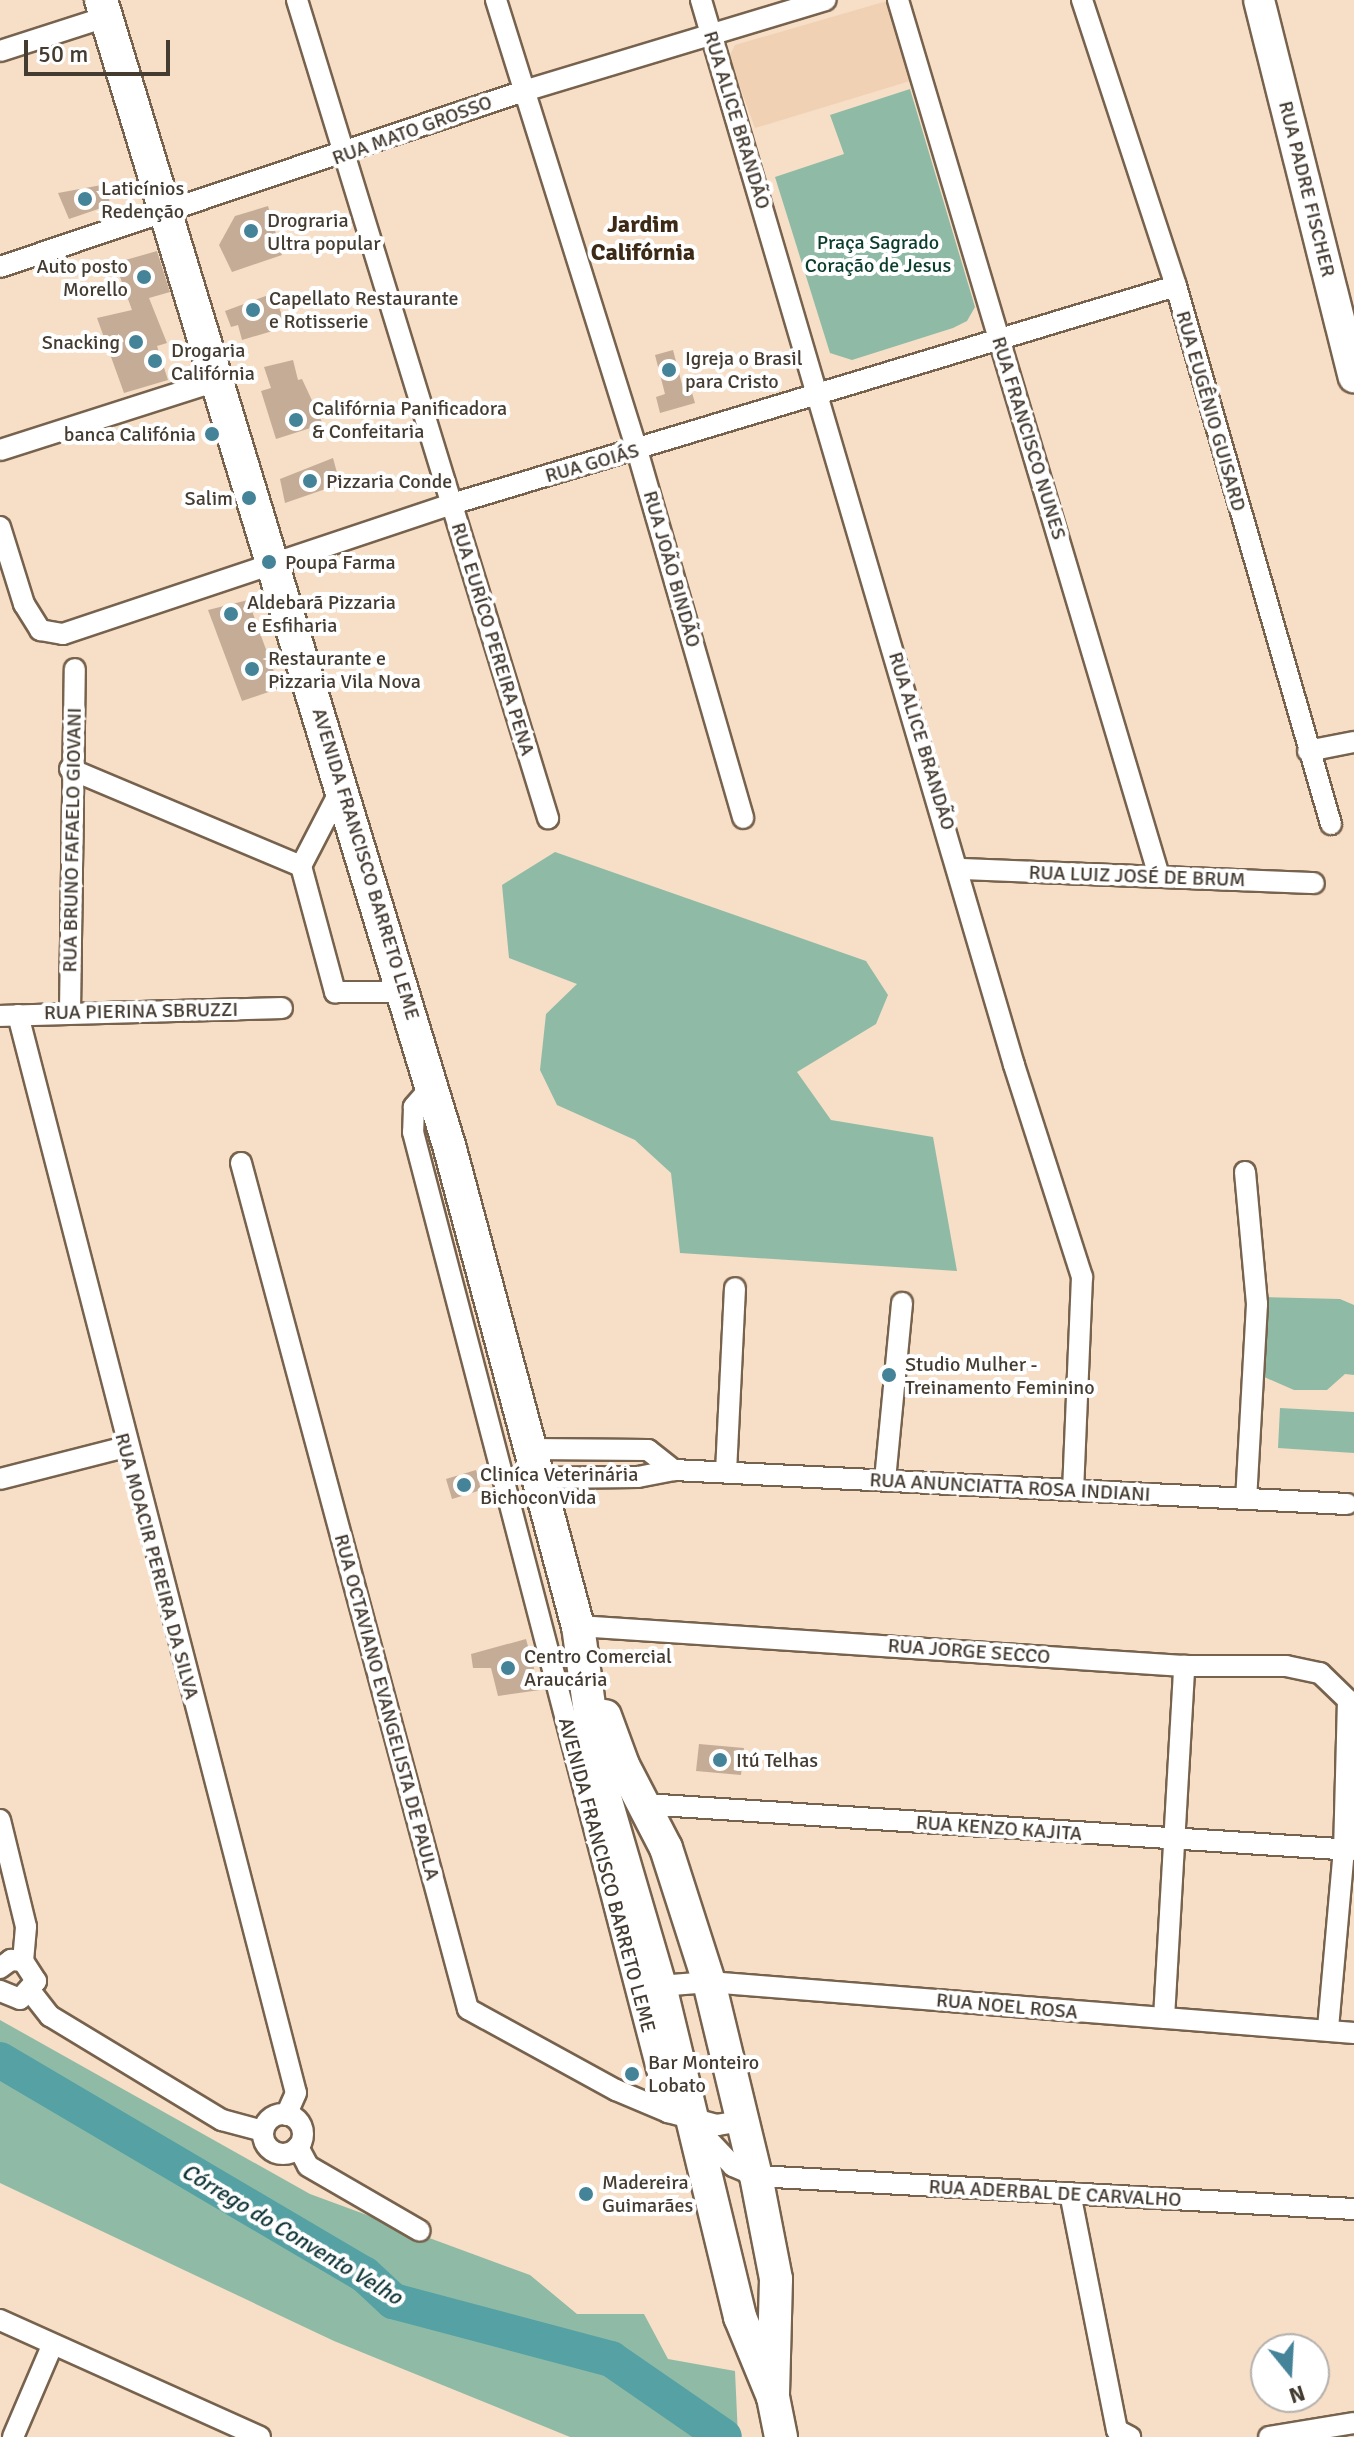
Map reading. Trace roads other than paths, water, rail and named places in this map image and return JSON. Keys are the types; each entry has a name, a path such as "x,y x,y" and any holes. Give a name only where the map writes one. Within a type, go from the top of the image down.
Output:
{"main road":[{"name":"RUA PADRE FISCHER","path":"1259,0 1354,377"},
{"name":"AVENIDA FRANCISCO BARRETO LEME","path":"104,8 213,382 275,563 432,1086 578,1626 588,1672 599,1777 660,1986 680,2116 740,2317 777,2419"},
{"name":"AVENIDA FRANCISCO BARRETO LEME","path":"588,1672 623,1765 666,1848 709,1982 756,2176 776,2279 777,2419"}],"street":[{"name":"RUA EURÍCO PEREIRA PENA","path":"297,0 348,154 548,818"},
{"name":"RUA JOÃO BINDÃO","path":"496,0 637,450 743,818"},
{"name":"RUA ALICE BRANDÃO","path":"701,0 960,869 1014,1065 1082,1277 1073,1490"},
{"name":"RUA MATO GROSSO","path":"0,267 348,154 524,91 826,0"},
{"name":"RUA FRANCISCO NUNES","path":"898,0 1159,876"},
{"name":"RUA EUGÊNIO GUISARD","path":"1082,0 1176,286 1331,824"},
{"path":"0,51 104,8"},
{"name":"RUA GOIÁS","path":"0,527 24,604 40,630 63,634 452,504 1176,286"},
{"path":"0,450 213,382"},
{"name":"RUA BRUNO FAFAELO GIOVANI","path":"70,1012 70,769 75,669"},
{"path":"1308,751 1354,742"},
{"path":"70,769 301,866"},
{"path":"342,787 301,866 335,992 405,992"},
{"name":"RUA LUIZ JOSÉ DE BRUM","path":"960,869 1314,883"},
{"name":"RUA PIERINA SBRUZZI","path":"9,1015 282,1008"},
{"name":"RUA MOACIR PEREIRA DA SILVA","path":"9,1015 296,2093 286,2115"},
{"name":"AVENIDA FRANCISCO BARRETO LEME","path":"432,1086 414,1107 413,1132 680,2116"},
{"name":"RUA OCTAVIANO EVANGELISTA DE PAULA","path":"241,1163 468,2009 616,2090 680,2116"},
{"path":"1245,1172 1257,1304 1246,1499"},
{"path":"726,1472 735,1288"},
{"path":"885,1480 902,1303"},
{"path":"0,1479 126,1447"},
{"name":"RUA ANUNCIATTA ROSA INDIANI","path":"535,1464 648,1450 674,1470"},
{"name":"RUA ANUNCIATTA ROSA INDIANI","path":"535,1464 638,1477 674,1470 1347,1504"},
{"name":"RUA JORGE SECCO","path":"578,1626 1184,1666 1286,1666 1320,1673 1348,1700 1349,1850"},
{"path":"1164,2018 1184,1666"},
{"name":"RUA KENZO KAJITA","path":"644,1804 1349,1850"},
{"path":"0,1820 26,1927 23,1961"},
{"path":"1328,2030 1349,1850"},
{"path":"0,1968 11,1960 23,1961 33,1969 31,1992 50,2016 222,2120 263,2131"},
{"name":"RUA NOEL ROSA","path":"660,1986 709,1982 1354,2033"},
{"path":"0,1991 20,1999 31,1992"},
{"path":"298,2147 279,2154 264,2141 263,2131 276,2115 286,2115 301,2127 298,2147 308,2166 420,2231"},
{"path":"680,2116 717,2125 741,2121"},
{"path":"680,2116 716,2151 756,2176"},
{"name":"RUA ADERBAL DE CARVALHO","path":"756,2176 1354,2209"},
{"path":"1070,2193 1117,2430 1130,2437"},
{"path":"0,2320 238,2433 260,2437"},
{"path":"13,2437 52,2346"},
{"path":"1269,2437 1354,2423"}],"waterway":[{"name":"Córrego do Convento Velho","path":"0,2060 364,2274 393,2301 611,2359 724,2437"}],"place":[{"name":"Laticínios Redenção","path":"85,199"},
{"name":"Drograria Ultra popular","path":"251,231"},
{"name":"Auto posto Morello","path":"144,277"},
{"name":"Capellato Restaurante e Rotisserie","path":"253,310"},
{"name":"Snacking","path":"136,342"},
{"name":"Drogaria Califórnia","path":"155,361"},
{"name":"Igreja o Brasil para Cristo","path":"669,370"},
{"name":"Califórnia Panificadora & Confeitaria","path":"296,420"},
{"name":"banca Califónia","path":"212,434"},
{"name":"Pizzaria Conde","path":"310,481"},
{"name":"Salim","path":"249,498"},
{"name":"Poupa Farma","path":"269,562"},
{"name":"Aldebarã Pizzaria e Esfiharia","path":"231,614"},
{"name":"Restaurante e Pizzaria Vila Nova","path":"252,669"},
{"name":"Studio Mulher - Treinamento Feminino","path":"889,1375"},
{"name":"Cliníca Veterinária BichoconVida","path":"464,1485"},
{"name":"Centro Comercial Araucária","path":"508,1668"},
{"name":"Itú Telhas","path":"720,1760"},
{"name":"Bar Monteiro Lobato","path":"632,2074"},
{"name":"Madereira Guimarães","path":"586,2194"}],"district":[{"name":"Jardim Califórnia","path":"643,239"}],"park label":[{"name":"Praça Sagrado Coração de Jesus","path":"878,254"}]}
